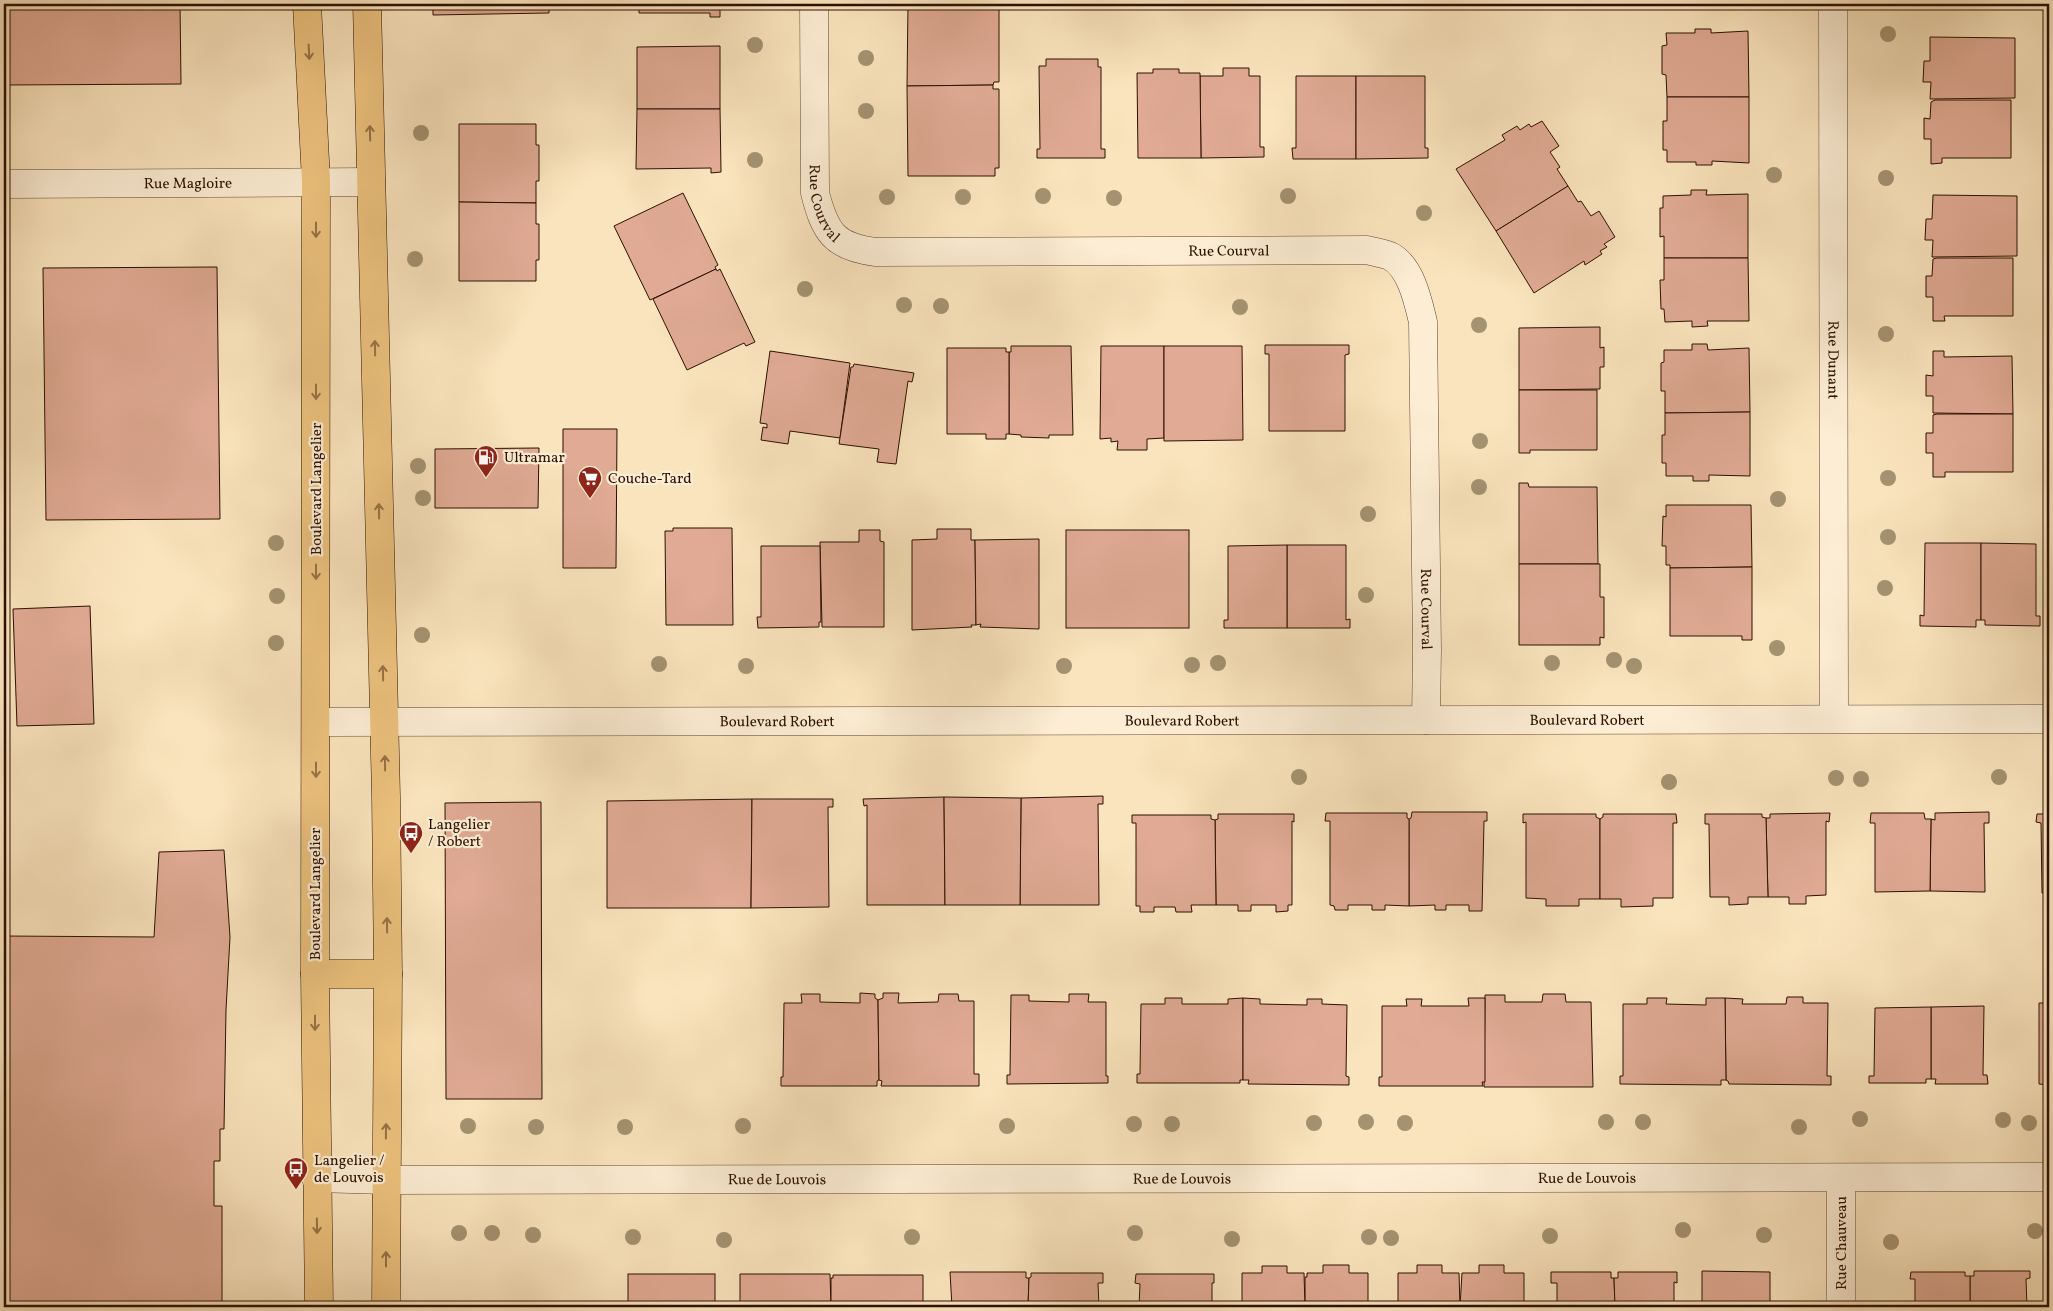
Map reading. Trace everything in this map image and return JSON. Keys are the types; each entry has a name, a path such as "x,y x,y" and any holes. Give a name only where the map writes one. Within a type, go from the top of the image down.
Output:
{"main road":[{"name":"Boulevard Langelier","path":"307,4 316,181 315,974 319,1307"},
{"path":"367,4 388,974 386,1307"},
{"name":"Boulevard Langelier","path":"315,974 388,974"}],"street":[{"name":"Rue Courval","path":"814,4 815,192 822,219 836,238 855,250 876,252 1367,250 1391,257 1408,274 1417,296 1423,322 1427,649 1426,720"},
{"name":"Rue Dunant","path":"1833,4 1836,654 1834,718"},
{"name":"Rue Magloire","path":"4,184 371,182"},
{"name":"Boulevard Robert","path":"316,722 2049,719"},
{"name":"Rue de Louvois","path":"316,1178 386,1180 2049,1177"},
{"name":"Rue Chauveau","path":"1841,1178 1841,1307"}],"building":[{"path":"4,4 180,4 181,84 4,85"},
{"path":"433,4 549,4 549,13 433,15"},
{"path":"639,4 720,4 720,17 710,17 710,13 639,13"},
{"path":"908,4 999,4 999,82 994,82 993,85 907,86"},
{"path":"1665,4 1749,4 1749,5 1665,6"},
{"path":"1695,29 1711,29 1711,33 1748,31 1749,97 1667,97 1666,75 1662,74 1662,46 1667,45 1666,33 1695,33"},
{"path":"1930,37 2015,38 2015,98 1930,99 1931,82 1923,82 1924,61 1930,61"},
{"path":"720,46 720,109 637,109 637,47"},
{"path":"1046,59 1098,59 1098,67 1101,67 1101,149 1105,149 1105,158 1037,158 1037,149 1040,149 1039,66 1046,66"},
{"path":"1223,68 1249,68 1249,76 1260,76 1260,147 1264,147 1264,157 1201,158 1200,76 1223,76"},
{"path":"1153,69 1179,69 1179,73 1200,73 1201,158 1138,158 1137,73 1153,73"},
{"path":"1296,76 1356,76 1356,159 1293,159 1292,148 1296,148"},
{"path":"1356,76 1425,76 1425,148 1428,148 1428,158 1356,159"},
{"path":"993,85 993,89 999,89 999,168 995,168 995,176 908,176 907,86"},
{"path":"1667,97 1749,97 1749,163 1712,161 1712,165 1696,165 1696,162 1667,162 1667,150 1663,150 1663,121 1667,121"},
{"path":"1935,100 2011,100 2011,158 1942,158 1942,163 1931,164 1931,139 1924,139 1924,118 1930,119 1931,102"},
{"path":"637,109 720,109 721,172 711,173 711,168 636,169"},
{"path":"1542,121 1559,146 1550,152 1560,167 1557,169 1568,186 1496,231 1456,169 1505,140 1502,135 1517,126 1520,130 1529,124 1531,127"},
{"path":"459,124 536,124 536,145 539,145 539,181 536,181 536,203 459,202"},
{"path":"1568,186 1578,202 1581,201 1591,216 1599,211 1615,237 1604,244 1607,247 1600,251 1602,254 1585,265 1584,261 1534,293 1496,231"},
{"path":"1691,190 1707,190 1706,195 1748,194 1748,258 1664,258 1664,236 1660,237 1660,208 1663,208 1663,196 1691,195"},
{"path":"683,193 718,265 715,267 716,269 650,300 614,226"},
{"path":"1933,195 2017,196 2017,256 1932,257 1933,240 1925,240 1926,219 1932,219"},
{"path":"459,202 536,203 536,224 539,224 539,260 536,260 536,281 459,281"},
{"path":"1664,258 1748,258 1749,321 1707,321 1708,326 1692,327 1692,321 1665,322 1664,309 1661,309 1660,280 1664,280"},
{"path":"2013,258 2013,316 1944,316 1945,321 1933,321 1933,297 1926,297 1926,276 1932,276 1933,259"},
{"path":"217,267 220,519 46,520 43,268"},
{"path":"716,269 717,271 720,269 755,342 746,346 744,343 687,370 653,299"},
{"path":"1600,327 1600,348 1604,347 1604,367 1600,367 1600,389 1519,390 1519,328"},
{"path":"1692,344 1707,344 1708,350 1749,348 1750,412 1665,413 1665,391 1661,391 1661,363 1664,362 1664,350 1692,350"},
{"path":"1265,345 1349,345 1349,354 1345,355 1345,431 1269,431 1269,354 1265,354"},
{"path":"1011,346 1071,346 1073,435 1049,435 1049,438 1021,437 1021,435 1009,434 1009,352 1011,352"},
{"path":"1101,346 1164,346 1164,438 1147,439 1147,450 1117,450 1118,441 1111,442 1111,438 1100,439"},
{"path":"1164,346 1242,346 1243,440 1164,441"},
{"path":"947,348 1006,348 1006,352 1009,352 1009,434 1006,434 1006,439 986,439 986,434 947,434"},
{"path":"770,351 850,363 840,438 790,431 788,444 761,440 763,427 767,428 767,424 760,423"},
{"path":"1933,351 1944,351 1944,357 2012,356 2013,414 1933,413 1933,396 1926,396 1926,375 1933,376"},
{"path":"854,364 914,373 912,382 908,381 896,464 877,462 879,449 839,444 851,367"},
{"path":"1519,390 1597,390 1597,450 1530,450 1530,453 1519,453"},
{"path":"1750,412 1750,476 1709,475 1709,481 1693,481 1693,476 1666,476 1666,463 1662,463 1662,435 1665,435 1665,413"},
{"path":"2013,414 2013,472 1945,472 1945,477 1933,477 1933,453 1926,453 1926,433 1933,433 1933,415"},
{"name":"Couche-Tard","path":"563,429 617,429 616,568 563,568"},
{"name":"Ultramar","path":"539,448 538,508 435,508 435,449"},
{"path":"1519,483 1528,483 1529,487 1597,487 1598,564 1519,564"},
{"path":"1666,505 1751,505 1752,567 1670,568 1670,565 1666,565 1666,546 1662,546 1663,516 1666,517"},
{"path":"673,528 732,528 733,625 666,625 665,531 673,531"},
{"path":"937,529 971,529 971,540 975,540 976,625 971,625 972,627 912,630 912,540 937,539"},
{"path":"859,530 880,530 880,541 884,542 884,627 822,627 820,542 859,542"},
{"path":"1066,530 1189,530 1189,628 1066,628"},
{"path":"1039,539 1039,629 980,627 981,624 976,625 975,540"},
{"path":"1925,543 1981,543 1981,620 1976,620 1976,627 1920,626 1920,615 1924,616"},
{"path":"1981,543 2036,544 2036,616 2040,616 2040,626 1985,625 1985,620 1981,620"},
{"path":"1287,545 1346,545 1346,620 1350,619 1350,628 1287,628"},
{"path":"1287,545 1287,628 1224,628 1224,620 1228,620 1228,546"},
{"path":"761,546 820,546 821,622 819,622 819,627 758,628 757,617 761,617"},
{"path":"1519,564 1600,564 1600,597 1604,597 1604,638 1600,637 1600,645 1519,645"},
{"path":"1752,567 1752,640 1742,640 1742,636 1670,636 1670,568"},
{"path":"90,606 94,724 17,726 13,609"},
{"path":"1103,796 1103,804 1098,804 1099,905 1020,905 1021,798"},
{"path":"944,797 945,905 867,905 867,805 864,806 863,799"},
{"path":"944,797 1021,798 1020,905 945,905"},
{"path":"752,799 751,908 607,908 607,801"},
{"path":"752,799 833,799 833,807 828,807 829,907 751,908"},
{"path":"541,802 542,1099 446,1099 445,803"},
{"path":"1412,812 1487,812 1487,821 1484,821 1482,911 1469,911 1469,905 1446,905 1446,910 1435,910 1435,905 1409,906 1409,819"},
{"path":"1989,812 1989,823 1984,823 1985,892 1930,891 1931,819 1935,820 1935,813"},
{"path":"1326,813 1407,813 1407,818 1409,819 1409,906 1385,905 1385,910 1372,910 1372,905 1348,905 1348,910 1335,910 1334,906 1330,905 1330,821 1325,821"},
{"path":"1830,813 1829,822 1826,821 1826,895 1806,896 1806,904 1789,904 1789,897 1768,897 1766,818 1770,818 1770,814"},
{"path":"1871,813 1924,813 1925,819 1931,819 1930,891 1875,892 1875,823 1870,823"},
{"path":"1218,814 1294,814 1294,822 1292,821 1292,905 1288,905 1288,911 1276,912 1276,905 1251,905 1251,911 1238,911 1238,905 1216,905 1215,820 1218,819"},
{"path":"1523,814 1596,814 1596,817 1600,819 1600,899 1579,899 1579,906 1546,906 1546,899 1526,898 1526,822 1523,823"},
{"path":"1603,814 1676,814 1677,823 1673,823 1673,898 1653,898 1653,906 1621,907 1621,899 1600,899 1600,819 1603,817"},
{"path":"1705,814 1762,814 1762,817 1766,818 1768,897 1748,897 1748,904 1729,905 1729,897 1710,897 1709,824 1705,824"},
{"path":"2037,814 2049,814 2049,893 2042,893 2041,823 2036,822"},
{"path":"1132,815 1211,815 1211,819 1215,820 1216,905 1191,905 1192,912 1176,912 1175,907 1154,907 1154,912 1140,912 1140,906 1136,906 1136,823 1132,823"},
{"path":"224,850 230,937 226,1010 224,1129 220,1129 220,1161 214,1161 214,1206 222,1206 222,1302 4,1302 4,936 154,937 159,852"},
{"path":"860,993 875,994 875,998 878,1000 879,1080 877,1081 877,1086 781,1086 781,1077 783,1077 784,1003 802,1003 801,994 820,994 820,1002 860,1003"},
{"path":"883,993 899,993 898,1003 938,1002 939,994 958,994 959,1001 974,1001 974,1074 979,1074 979,1086 881,1086 882,1081 879,1080 878,1000 883,998"},
{"path":"1069,994 1089,994 1088,1002 1106,1002 1106,1076 1108,1076 1108,1083 1007,1084 1007,1075 1010,1075 1011,995 1029,995 1029,1001 1069,1002"},
{"path":"1543,994 1565,994 1566,1002 1591,1002 1593,1087 1484,1087 1485,995 1505,995 1505,1002 1542,1002"},
{"path":"1787,997 1803,997 1803,1003 1828,1003 1827,1076 1831,1076 1831,1085 1729,1084 1726,1080 1725,998 1743,999 1742,1004 1786,1004"},
{"path":"1165,998 1182,998 1182,1004 1228,1004 1228,999 1243,998 1243,1080 1240,1080 1240,1083 1137,1083 1137,1074 1140,1074 1141,1004 1165,1004"},
{"path":"1243,998 1260,999 1260,1004 1307,1005 1307,999 1322,999 1322,1004 1347,1005 1346,1076 1349,1077 1349,1085 1248,1084 1249,1080 1243,1080"},
{"path":"1468,998 1485,998 1485,1082 1482,1082 1483,1086 1379,1086 1379,1077 1382,1077 1382,1006 1407,1006 1406,999 1422,999 1421,1006 1469,1006"},
{"path":"1647,998 1667,998 1666,1004 1706,1005 1706,998 1725,998 1726,1080 1721,1080 1721,1085 1620,1084 1620,1076 1623,1076 1623,1004 1647,1004"},
{"path":"2039,1003 2049,1003 2049,1085 2039,1084"},
{"path":"1984,1006 1983,1075 1987,1075 1988,1084 1935,1084 1936,1079 1931,1079 1931,1007"},
{"path":"1931,1007 1931,1079 1926,1079 1926,1083 1869,1083 1869,1076 1874,1076 1875,1008"},
{"path":"1323,1265 1349,1265 1349,1273 1368,1273 1368,1307 1305,1307 1305,1277 1307,1277 1307,1273 1323,1273"},
{"path":"1417,1265 1442,1265 1442,1273 1459,1273 1460,1307 1398,1307 1398,1273 1417,1273"},
{"path":"1479,1265 1504,1265 1504,1273 1524,1273 1524,1307 1460,1307 1462,1273 1479,1273"},
{"path":"1262,1266 1287,1266 1287,1273 1304,1273 1305,1307 1242,1307 1242,1273 1262,1273"},
{"path":"1702,1271 1770,1272 1770,1307 1702,1307"},
{"path":"1974,1271 2030,1271 2030,1278 2026,1279 2027,1307 1970,1307 1970,1276 1974,1276"},
{"path":"950,1272 1026,1272 1026,1278 1029,1278 1028,1307 952,1307"},
{"path":"1551,1272 1611,1272 1611,1278 1614,1278 1615,1307 1557,1307 1557,1283 1551,1283"},
{"path":"1618,1272 1677,1272 1677,1283 1674,1282 1674,1307 1615,1307 1614,1278 1618,1278"},
{"path":"1911,1272 1965,1272 1965,1276 1970,1276 1970,1307 1915,1307 1915,1279 1910,1279"},
{"path":"1031,1273 1103,1273 1103,1283 1098,1283 1099,1307 1028,1307 1029,1278"},
{"path":"628,1274 715,1274 715,1307 628,1307"},
{"path":"740,1274 830,1274 831,1307 740,1307"},
{"path":"1136,1274 1214,1274 1212,1307 1139,1307 1140,1284 1135,1283"},
{"path":"833,1275 923,1275 923,1307 831,1307 831,1278 833,1278"}],"place":[{"name":"Ultramar","path":"486,478"},
{"name":"Couche-Tard","path":"590,499"},
{"name":"Langelier / Robert","path":"411,854"},
{"name":"Langelier / de Louvois","path":"296,1190"}]}
